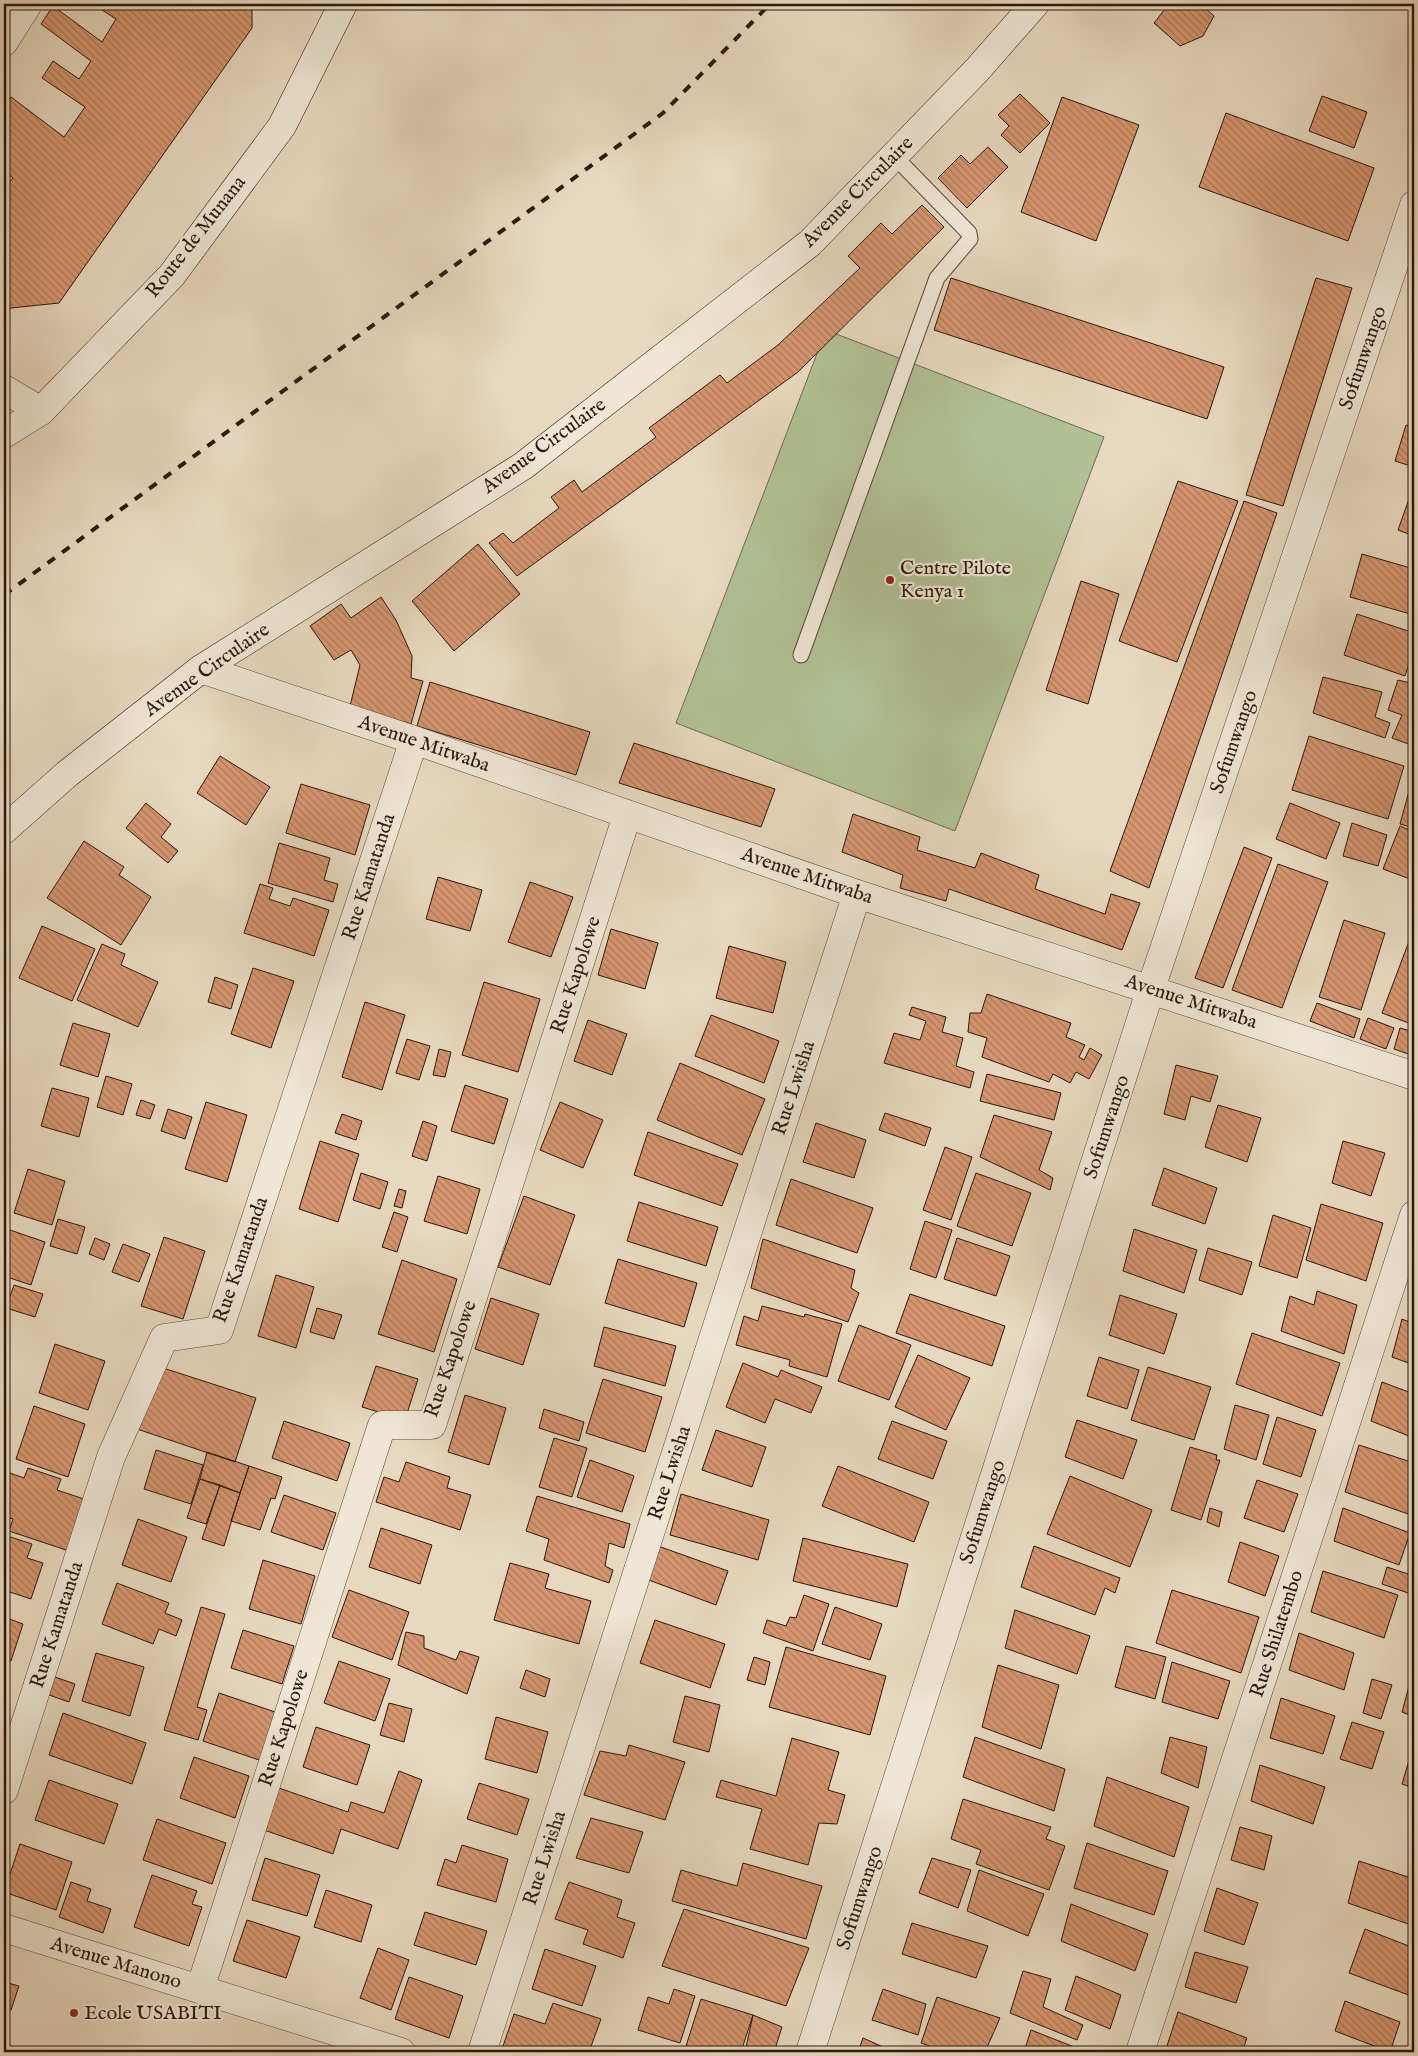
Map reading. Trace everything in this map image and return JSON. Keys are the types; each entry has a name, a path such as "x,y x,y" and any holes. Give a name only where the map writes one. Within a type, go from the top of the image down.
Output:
{"street":[{"path":"4,42 28,4"},
{"name":"Route de Munana","path":"4,434 40,411 172,275 282,126 343,4"},
{"name":"Avenue Circulaire","path":"4,830 81,763 201,669 523,466 810,243 977,70 1035,4"},
{"name":"Sofumwango","path":"810,2052 1151,988 1414,204"},
{"path":"4,390 40,411"},
{"name":"Avenue Mitwaba","path":"201,669 414,740 857,894 1151,988 1414,1076"},
{"name":"Rue Kamatanda","path":"4,1790 111,1457 164,1338 219,1330 414,740"},
{"name":"Rue Kapolowe","path":"200,1989 382,1425 432,1425 623,828"},
{"name":"Rue Lwisha","path":"482,2052 857,894"},
{"name":"Rue Shilatembo","path":"1140,2052 1414,1215"},
{"name":"Avenue Manono","path":"4,1928 401,2052"}],"lane":[{"path":"801,655 937,278 970,239 969,233 894,156"}],"green space":[{"name":"Centre Pilote Kenya 1","path":"826,330 1104,437 955,831 676,723"}],"building":[{"path":"93,4 252,4 252,28 59,303 11,308 4,314 4,189 13,178 4,171 4,107 11,97 64,137 85,107 42,78 53,61 79,79 91,61 41,24 53,6 102,42 116,19"},
{"path":"1169,4 1202,5 1214,16 1203,36 1180,46 1154,23"},
{"path":"1020,94 1050,123 1020,153 1001,135 1009,126 998,115"},
{"path":"1322,96 1367,112 1354,148 1309,131"},
{"path":"1062,97 1139,125 1096,241 1021,212"},
{"path":"1226,113 1374,168 1348,241 1199,187"},
{"path":"988,147 1008,167 967,208 938,178 961,155 970,164"},
{"path":"922,205 944,227 798,372 517,576 489,543 503,533 513,543 559,508 551,497 574,480 582,492 656,437 649,428 720,375 727,383 778,345 860,268 848,256 881,223 892,234"},
{"path":"951,278 1224,367 1207,419 934,330"},
{"path":"1316,278 1352,288 1283,506 1246,495"},
{"path":"1406,425 1414,427 1414,467 1395,461"},
{"path":"1178,481 1238,501 1177,662 1119,641"},
{"path":"1414,485 1414,536 1398,530"},
{"path":"1244,501 1277,513 1149,888 1110,871"},
{"path":"478,544 520,594 454,651 412,601"},
{"path":"1362,554 1414,569 1414,615 1350,597"},
{"path":"1081,581 1119,594 1088,704 1046,690"},
{"path":"381,597 396,620 412,656 411,678 423,681 411,724 350,706 360,665 351,650 334,660 310,626 341,604 351,618"},
{"path":"1357,614 1414,633 1414,649 1405,676 1344,655"},
{"path":"1414,673 1414,746 1392,738 1402,715 1388,710 1398,680 1410,683"},
{"path":"1323,677 1382,692 1375,717 1390,723 1385,738 1313,713"},
{"path":"430,682 590,732 576,775 417,726"},
{"path":"1309,736 1404,766 1388,819 1292,790"},
{"path":"634,743 775,789 761,827 619,783"},
{"path":"220,756 270,787 246,825 197,793"},
{"path":"1414,773 1414,828 1400,824"},
{"path":"301,784 370,805 355,855 286,833"},
{"path":"146,803 171,824 161,837 178,851 168,863 126,828"},
{"path":"1290,803 1340,823 1326,859 1276,839"},
{"path":"853,814 920,837 917,850 975,868 981,853 1039,875 1035,889 1105,914 1111,894 1140,903 1122,950 949,889 946,901 900,888 903,875 842,852"},
{"path":"1352,823 1387,835 1378,866 1343,856"},
{"path":"1400,826 1414,832 1414,868 1410,879 1383,869"},
{"path":"84,841 124,867 119,875 151,897 121,945 47,898"},
{"path":"279,843 330,858 324,880 338,884 333,902 268,883"},
{"path":"1244,847 1272,858 1223,988 1195,978"},
{"path":"1278,864 1328,882 1282,1008 1232,990"},
{"path":"438,877 482,890 470,931 426,919"},
{"path":"530,882 573,897 551,957 508,942"},
{"path":"260,884 273,888 269,899 290,906 293,898 329,910 314,956 244,933"},
{"path":"1344,920 1385,933 1361,1010 1319,997"},
{"path":"42,926 95,949 72,1001 19,978"},
{"path":"611,929 658,943 645,989 598,975"},
{"path":"1411,936 1414,937 1414,1025 1382,1013"},
{"path":"102,944 125,954 121,965 158,982 138,1027 77,1000"},
{"path":"729,946 786,962 773,1013 716,998"},
{"path":"253,968 294,981 271,1048 231,1034"},
{"path":"215,977 238,985 231,1009 208,1002"},
{"path":"484,982 540,999 518,1072 462,1055"},
{"path":"987,994 1071,1023 1066,1037 1085,1045 1079,1057 1084,1060 1090,1048 1102,1055 1089,1079 1076,1072 1070,1083 1053,1074 1049,1082 982,1057 987,1038 968,1032 970,1013 981,1013"},
{"path":"365,1002 405,1015 382,1090 342,1077"},
{"path":"1317,1003 1360,1019 1354,1038 1310,1021"},
{"path":"912,1007 946,1017 942,1032 963,1038 956,1066 974,1072 970,1088 884,1063 894,1033 920,1040 926,1021 909,1015"},
{"path":"711,1015 779,1041 764,1083 695,1056"},
{"path":"1368,1018 1394,1028 1386,1049 1360,1039"},
{"path":"588,1020 627,1034 612,1075 574,1061"},
{"path":"73,1023 110,1034 98,1077 60,1065"},
{"path":"1400,1028 1414,1032 1414,1056 1394,1049"},
{"path":"407,1039 430,1046 419,1080 396,1073"},
{"path":"439,1049 451,1052 445,1077 433,1075"},
{"path":"680,1063 765,1099 742,1155 657,1120"},
{"path":"1176,1065 1218,1076 1210,1102 1191,1096 1185,1120 1164,1114"},
{"path":"987,1074 1061,1093 1054,1120 980,1101"},
{"path":"106,1076 132,1084 123,1115 97,1107"},
{"path":"465,1085 508,1099 494,1144 451,1131"},
{"path":"52,1088 89,1098 79,1137 41,1126"},
{"path":"141,1100 155,1105 150,1119 136,1115"},
{"path":"206,1102 247,1115 227,1182 185,1169"},
{"path":"560,1102 603,1120 583,1168 540,1150"},
{"path":"1218,1105 1261,1118 1247,1162 1205,1147"},
{"path":"168,1109 192,1117 185,1139 161,1131"},
{"path":"885,1113 931,1128 925,1146 879,1130"},
{"path":"342,1114 362,1121 356,1140 335,1133"},
{"path":"994,1115 1052,1132 1039,1170 1053,1178 1050,1190 980,1157"},
{"path":"423,1121 437,1126 427,1161 412,1156"},
{"path":"816,1123 866,1140 854,1178 803,1162"},
{"path":"648,1132 738,1164 722,1206 634,1175"},
{"path":"320,1141 359,1154 338,1222 299,1209"},
{"path":"1343,1141 1385,1153 1371,1196 1332,1183"},
{"path":"945,1147 972,1157 951,1220 923,1210"},
{"path":"1164,1168 1217,1188 1205,1224 1152,1205"},
{"path":"28,1169 65,1181 52,1225 14,1213"},
{"path":"361,1173 388,1182 380,1209 353,1200"},
{"path":"976,1173 1031,1193 1012,1246 957,1226"},
{"path":"438,1176 480,1189 467,1234 424,1221"},
{"path":"791,1179 873,1208 857,1253 776,1225"},
{"path":"399,1189 406,1191 402,1208 394,1206"},
{"path":"524,1196 575,1215 550,1285 498,1267"},
{"path":"639,1202 718,1227 706,1266 627,1241"},
{"path":"1321,1204 1383,1223 1366,1281 1306,1260"},
{"path":"394,1212 408,1217 397,1252 382,1247"},
{"path":"1273,1215 1311,1228 1297,1278 1259,1266"},
{"path":"58,1219 85,1227 77,1254 50,1246"},
{"path":"925,1221 952,1230 936,1278 910,1269"},
{"path":"1134,1229 1197,1250 1184,1293 1123,1271"},
{"path":"10,1230 45,1242 31,1285 4,1276 4,1251"},
{"path":"164,1237 205,1251 183,1319 141,1306"},
{"path":"95,1238 110,1244 104,1260 89,1254"},
{"path":"957,1238 1010,1256 996,1296 944,1279"},
{"path":"763,1239 855,1270 851,1288 859,1293 848,1322 751,1288"},
{"path":"123,1244 150,1254 139,1282 112,1272"},
{"path":"1208,1248 1252,1262 1242,1295 1199,1280"},
{"path":"618,1259 697,1283 684,1327 605,1303"},
{"path":"402,1260 457,1279 434,1352 378,1334"},
{"path":"276,1275 314,1287 296,1348 258,1336"},
{"path":"14,1285 43,1294 35,1317 6,1308"},
{"path":"1317,1291 1357,1305 1344,1354 1281,1331 1290,1296 1314,1305"},
{"path":"910,1294 1005,1326 992,1366 896,1333"},
{"path":"1120,1295 1177,1314 1164,1354 1109,1335"},
{"path":"491,1298 539,1314 523,1365 475,1349"},
{"path":"762,1306 804,1317 805,1314 842,1324 827,1377 789,1366 790,1360 736,1345 744,1316 758,1321"},
{"path":"317,1308 342,1315 334,1339 310,1332"},
{"path":"1402,1319 1414,1324 1414,1365 1392,1357"},
{"path":"859,1325 911,1345 889,1400 838,1381"},
{"path":"604,1327 676,1346 665,1386 594,1366"},
{"path":"1252,1333 1340,1363 1322,1416 1236,1384"},
{"path":"55,1344 105,1361 88,1410 39,1393"},
{"path":"918,1355 970,1378 946,1430 895,1407"},
{"path":"1099,1357 1139,1370 1127,1409 1087,1396"},
{"path":"743,1363 778,1377 781,1370 822,1387 811,1413 775,1399 765,1423 726,1407"},
{"path":"157,1366 256,1398 235,1462 137,1429"},
{"path":"376,1366 418,1379 405,1420 362,1407"},
{"path":"1148,1367 1211,1387 1194,1440 1131,1420"},
{"path":"603,1379 662,1397 645,1452 586,1433"},
{"path":"1382,1382 1414,1394 1414,1438 1371,1421"},
{"path":"465,1395 506,1408 489,1465 448,1452"},
{"path":"1235,1405 1269,1415 1256,1460 1224,1449"},
{"path":"34,1406 85,1424 68,1477 16,1459"},
{"path":"544,1409 584,1422 579,1441 539,1428"},
{"path":"1277,1417 1316,1430 1301,1477 1263,1464"},
{"path":"1077,1420 1137,1440 1123,1479 1065,1457"},
{"path":"284,1421 350,1443 337,1481 272,1458"},
{"path":"892,1421 947,1441 933,1479 878,1459"},
{"path":"716,1430 766,1447 752,1487 702,1470"},
{"path":"554,1438 587,1448 572,1497 539,1487"},
{"path":"1359,1445 1414,1463 1414,1516 1345,1492"},
{"path":"1190,1447 1217,1455 1216,1460 1220,1460 1201,1520 1171,1510"},
{"path":"156,1450 203,1465 191,1504 144,1489"},
{"path":"207,1452 249,1466 240,1493 200,1479"},
{"path":"590,1460 634,1476 622,1512 577,1497"},
{"path":"406,1462 450,1477 447,1488 471,1495 460,1530 376,1502 384,1477 399,1482"},
{"path":"249,1466 282,1477 275,1499 271,1498 260,1530 231,1521"},
{"path":"838,1466 929,1502 914,1542 822,1506"},
{"path":"28,1468 61,1479 57,1490 87,1500 69,1551 9,1531 13,1519 4,1516 4,1471 24,1478"},
{"path":"1070,1476 1152,1510 1130,1567 1047,1534"},
{"path":"200,1479 220,1485 206,1524 187,1518"},
{"path":"1257,1480 1298,1494 1284,1532 1244,1518"},
{"path":"220,1485 240,1493 224,1546 202,1539"},
{"path":"681,1494 769,1520 758,1560 670,1535"},
{"path":"284,1495 336,1513 323,1550 271,1532"},
{"path":"537,1496 630,1524 624,1548 609,1543 605,1566 613,1570 609,1583 544,1560 549,1539 526,1531"},
{"path":"1210,1508 1222,1512 1219,1527 1207,1522"},
{"path":"1343,1508 1410,1533 1399,1565 1334,1541"},
{"path":"138,1519 187,1537 171,1582 122,1565"},
{"path":"381,1528 432,1545 420,1584 369,1567"},
{"path":"4,1535 32,1544 27,1558 43,1563 31,1599 4,1590"},
{"path":"803,1538 908,1564 897,1607 793,1581"},
{"path":"1240,1542 1279,1556 1265,1596 1228,1582"},
{"path":"658,1546 728,1571 716,1605 646,1579"},
{"path":"1034,1546 1120,1578 1115,1593 1105,1588 1095,1615 1021,1587"},
{"path":"1413,1558 1414,1595 1382,1584 1387,1567 1408,1574"},
{"path":"263,1560 315,1576 301,1624 249,1609"},
{"path":"510,1563 549,1574 545,1588 591,1601 579,1644 494,1620"},
{"path":"1323,1571 1398,1595 1384,1638 1311,1612"},
{"path":"117,1583 169,1603 165,1613 182,1620 176,1636 159,1629 153,1644 102,1624"},
{"path":"349,1590 409,1612 392,1660 332,1637"},
{"path":"1172,1590 1259,1617 1241,1673 1156,1643"},
{"path":"804,1595 829,1604 813,1651 763,1633 767,1620 786,1626 790,1617 796,1618"},
{"path":"201,1607 225,1614 197,1707 207,1710 198,1740 164,1730"},
{"path":"835,1607 882,1624 870,1660 822,1644"},
{"path":"1015,1610 1090,1636 1077,1674 1005,1648"},
{"path":"4,1617 23,1624 11,1661 4,1659"},
{"path":"655,1620 725,1644 710,1688 640,1663"},
{"path":"243,1630 294,1646 282,1684 231,1668"},
{"path":"406,1632 424,1636 424,1648 456,1660 460,1651 479,1657 467,1694 398,1665"},
{"path":"1299,1633 1354,1653 1344,1690 1289,1670"},
{"path":"1126,1646 1166,1657 1155,1699 1115,1687"},
{"path":"786,1647 886,1676 870,1735 769,1707"},
{"path":"96,1653 144,1667 130,1716 82,1701"},
{"path":"754,1657 770,1662 765,1685 747,1680"},
{"path":"339,1661 390,1679 375,1721 324,1703"},
{"path":"1172,1662 1230,1681 1218,1719 1162,1702"},
{"path":"998,1665 1059,1685 1041,1749 982,1727"},
{"path":"526,1670 550,1679 545,1697 520,1688"},
{"path":"1413,1671 1414,1729 1409,1728 1412,1716 1402,1712"},
{"path":"55,1677 75,1684 69,1702 49,1695"},
{"path":"1372,1679 1392,1685 1381,1719 1363,1713"},
{"path":"219,1693 278,1713 262,1761 203,1741"},
{"path":"685,1696 720,1705 709,1752 673,1742"},
{"path":"1281,1698 1335,1716 1323,1754 1270,1738"},
{"path":"389,1703 412,1709 404,1742 380,1735"},
{"path":"63,1713 146,1743 132,1784 49,1755"},
{"path":"496,1717 548,1732 537,1773 485,1759"},
{"path":"1352,1722 1384,1732 1372,1769 1340,1759"},
{"path":"316,1727 370,1745 357,1785 303,1767"},
{"path":"975,1737 1065,1769 1054,1811 963,1777"},
{"path":"1170,1737 1207,1747 1198,1788 1161,1773"},
{"path":"792,1738 839,1752 828,1790 845,1795 837,1824 819,1823 808,1865 750,1849 762,1809 716,1797 721,1780 776,1796"},
{"path":"1414,1743 1414,1788 1402,1784"},
{"path":"629,1745 685,1762 665,1820 584,1795 600,1751 626,1756"},
{"path":"194,1757 249,1776 235,1818 180,1798"},
{"path":"1260,1765 1325,1787 1313,1824 1251,1801"},
{"path":"399,1771 422,1780 398,1849 341,1829 333,1854 264,1830 279,1788 348,1812 351,1802 384,1813"},
{"path":"1107,1777 1189,1807 1174,1857 1094,1826"},
{"path":"49,1780 118,1804 104,1844 35,1820"},
{"path":"479,1783 529,1799 517,1835 467,1819"},
{"path":"963,1799 1051,1827 1046,1839 1065,1846 1049,1890 976,1864 981,1850 951,1839"},
{"path":"591,1818 643,1832 629,1873 576,1858"},
{"path":"157,1819 226,1843 212,1884 143,1860"},
{"path":"1240,1827 1272,1836 1264,1870 1231,1860"},
{"path":"1087,1843 1168,1871 1154,1915 1074,1888"},
{"path":"20,1844 72,1862 56,1910 4,1892"},
{"path":"462,1845 508,1859 496,1902 437,1885 445,1859 456,1863"},
{"path":"265,1858 320,1875 307,1916 252,1900"},
{"path":"932,1858 971,1870 958,1908 919,1893"},
{"path":"1359,1861 1414,1879 1414,1926 1348,1903"},
{"path":"743,1863 822,1886 806,1939 672,1901 681,1870 737,1886"},
{"path":"979,1870 1044,1894 1028,1936 967,1911"},
{"path":"152,1875 197,1891 192,1904 202,1907 189,1946 134,1927"},
{"path":"71,1882 91,1889 87,1901 111,1909 103,1933 59,1917"},
{"path":"569,1882 622,1900 617,1917 635,1923 623,1958 583,1944 588,1930 555,1919"},
{"path":"1217,1888 1258,1903 1244,1945 1204,1931"},
{"path":"326,1890 372,1905 361,1942 314,1927"},
{"path":"1071,1904 1148,1934 1135,1971 1061,1941"},
{"path":"684,1909 809,1948 786,2006 662,1966"},
{"path":"425,1912 487,1931 476,1965 414,1945"},
{"path":"247,1920 300,1937 286,1978 233,1961"},
{"path":"912,1923 988,1946 976,1978 902,1954"},
{"path":"1365,1929 1414,1948 1414,1997 1349,1973"},
{"path":"378,1948 409,1960 391,2010 360,1998"},
{"path":"545,1949 596,1966 582,2006 532,1989"},
{"path":"1195,1952 1248,1967 1236,2003 1185,1987"},
{"path":"1023,1971 1051,1979 1043,2007 1083,2025 1077,2040 1010,2013"},
{"path":"1076,1976 1121,1995 1110,2029 1065,2010"},
{"path":"409,1977 463,1996 449,2038 395,2019"},
{"path":"4,1982 19,1986 11,2010 4,2007"},
{"path":"674,1989 695,1996 680,2043 638,2030 648,1997 669,2004"},
{"path":"883,1989 926,2004 918,2035 872,2020"},
{"path":"937,1997 1000,2018 985,2052 946,2052 921,2043"},
{"path":"701,1999 753,2015 741,2052 706,2052 686,2046"},
{"path":"1345,2001 1400,2022 1390,2052 1335,2031"},
{"path":"553,2003 601,2019 589,2052 501,2052 514,2014 545,2024"},
{"path":"1178,2012 1247,2038 1242,2052 1165,2052"},
{"path":"753,2015 782,2027 774,2052 745,2052"},
{"path":"1031,2030 1087,2052 1024,2052"},
{"path":"863,2038 894,2052 858,2052"}],"railway":[{"path":"4,595 663,113 770,4"}],"place":[{"name":"Centre Pilote Kenya 1","path":"890,580"},
{"name":"Ecole USABITI","path":"74,2013"}]}
